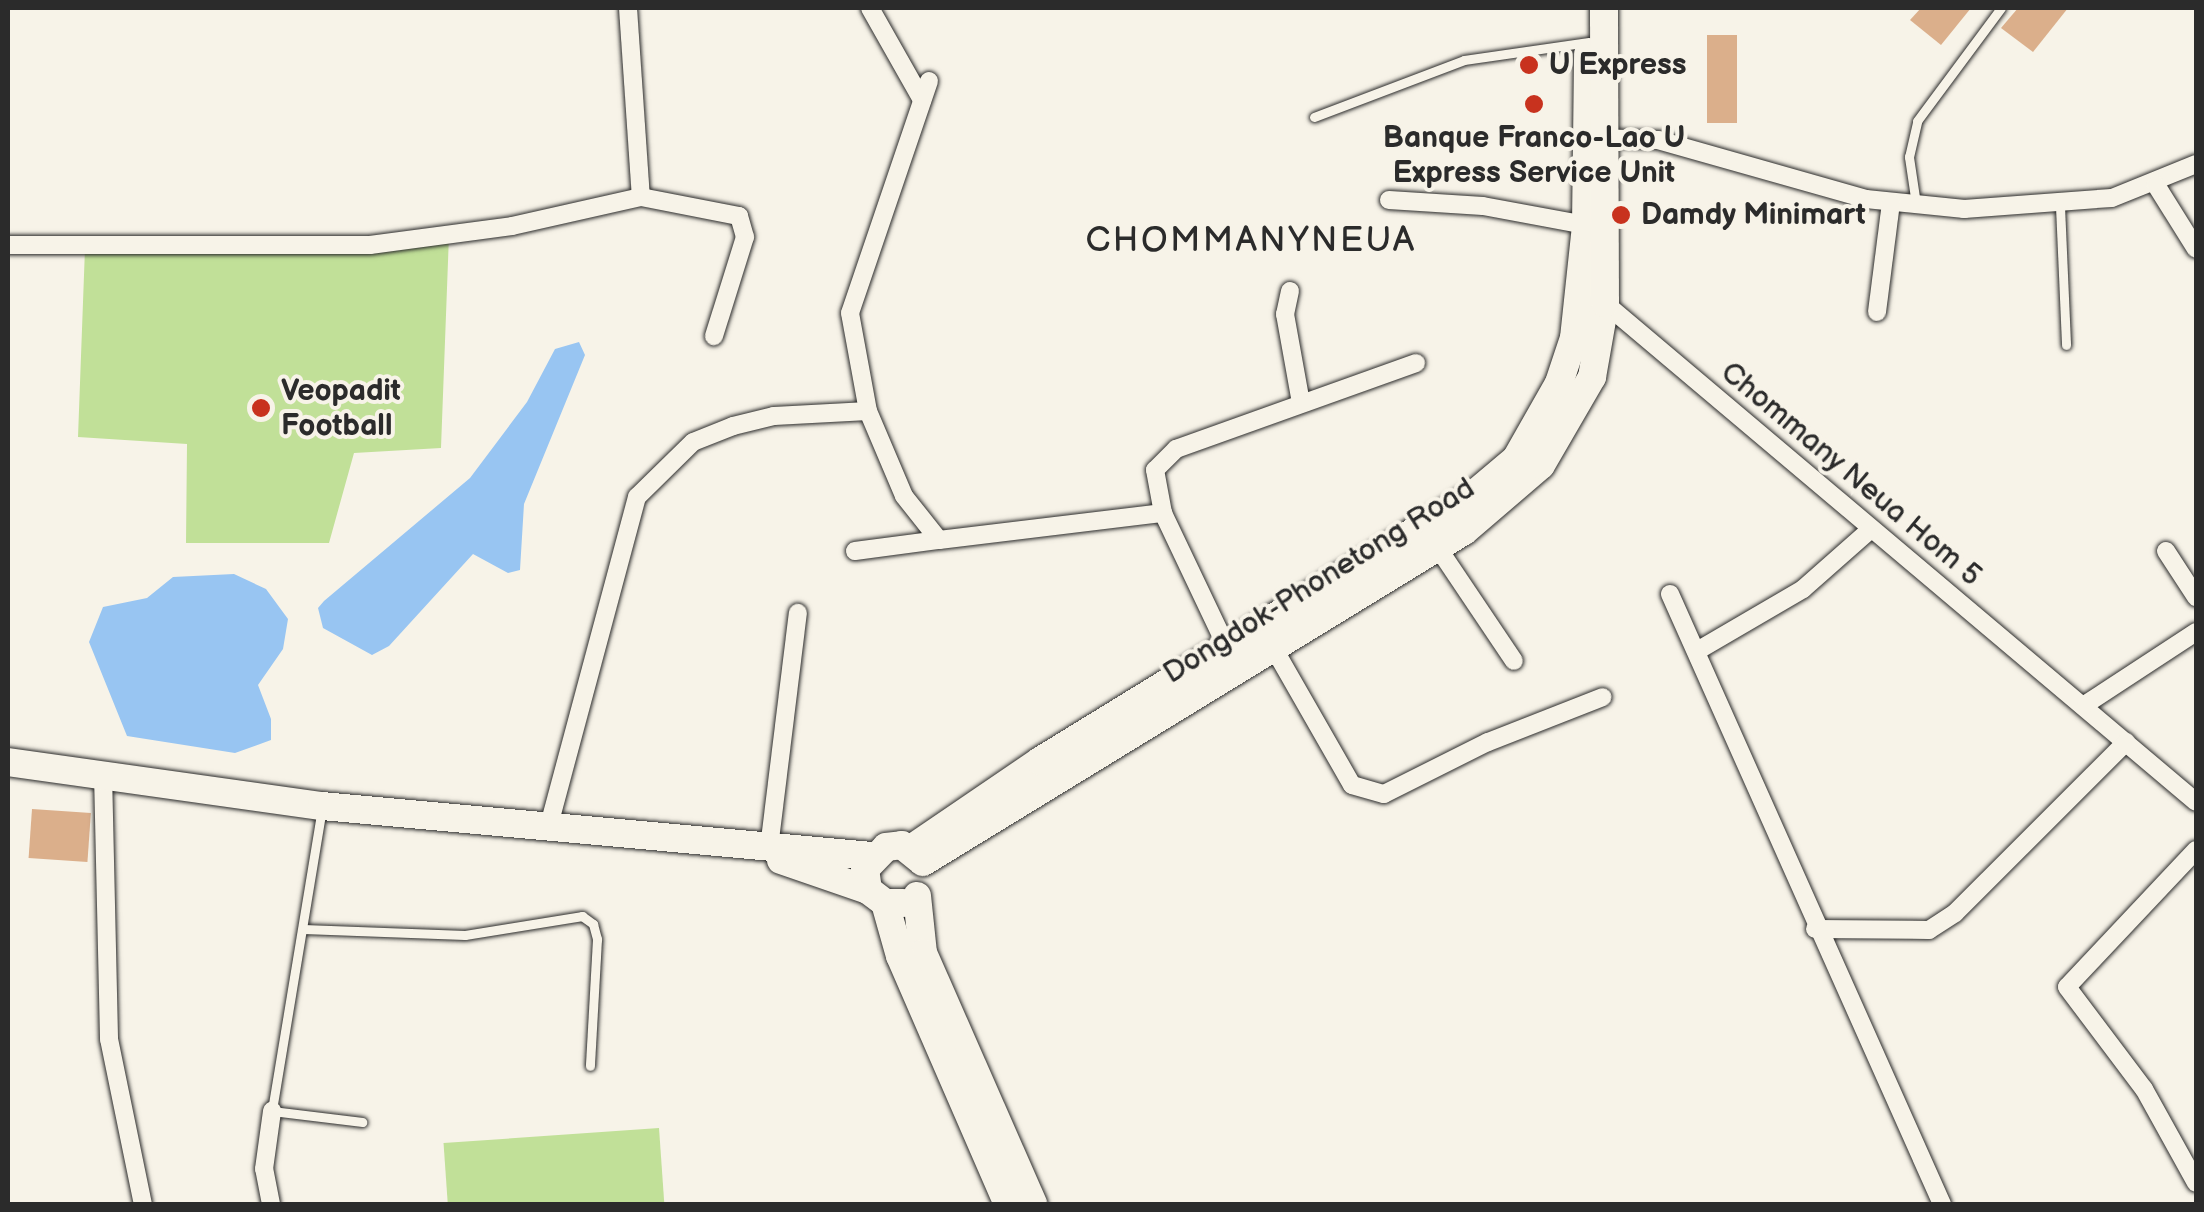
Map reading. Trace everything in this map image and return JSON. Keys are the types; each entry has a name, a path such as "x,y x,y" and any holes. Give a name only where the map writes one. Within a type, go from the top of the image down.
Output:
{"main road":[{"name":"Dongdok-Phonetong Road","path":"917,856 1040,761 1228,648 1268,638 1438,548 1506,501 1562,439 1592,376 1604,303 1588,8"},
{"name":"Dongdok-Phonetong Road","path":"917,856 1268,638 1472,496 1516,459 1559,383 1574,338 1597,138 1604,8"},
{"path":"8,762 322,806 758,848 876,896 916,896"},
{"name":"Dongdok-Phonetong Road","path":"758,848 872,856 896,844 917,856"},
{"path":"872,856 865,870 1008,1204"},
{"path":"917,856 916,896 923,953 1033,1204"}],"street":[{"path":"628,8 641,197"},
{"path":"870,8 922,100"},
{"path":"929,81 850,314 868,411 904,496 939,540"},
{"path":"1597,138 1658,140 1891,203 2060,206 2156,185 2196,164"},
{"path":"2156,185 2196,250"},
{"path":"8,245 370,245 512,226 641,197 739,216 745,237 714,336"},
{"path":"1389,200 1483,206 1586,225"},
{"path":"1877,312 1891,203"},
{"name":"Chommany Neua Hom 5","path":"1580,286 2194,796"},
{"path":"1290,291 1285,314 1300,403"},
{"path":"1228,648 1163,514 1155,482 1160,459 1300,403 1416,363"},
{"path":"548,829 636,497 694,442 733,426 774,416 868,411"},
{"path":"855,551 1163,514"},
{"path":"1696,651 1803,589 1870,528"},
{"path":"1438,548 1514,661"},
{"path":"2166,551 2196,597"},
{"path":"1670,594 1815,929 1942,1204"},
{"path":"758,848 798,613"},
{"path":"2086,704 2196,632"},
{"path":"1268,638 1352,785 1384,794 1603,697"},
{"path":"1815,929 1929,930 1955,913 2126,742"},
{"path":"103,773 109,1039 143,1204"},
{"path":"2196,850 2067,987 2144,1089 2196,1183"},
{"path":"271,1204 264,1169 272,1110"}],"lane":[{"path":"1916,204 1910,157 1917,121 2000,8"},
{"path":"1314,118 1464,60 1588,42"},
{"path":"2060,206 2066,345"},
{"path":"322,806 272,1110 362,1122"},
{"path":"303,929 465,935 582,916 593,924 596,939 590,1066"}],"green space":[{"name":"Veopadit Football","path":"449,235 441,448 354,453 329,543 186,543 187,444 78,437 85,248"},
{"path":"659,1128 664,1204 448,1204 444,1143"}],"water":[{"path":"579,342 585,355 524,504 520,570 508,573 473,554 389,646 372,655 323,628 318,608 324,601 470,478 527,402 555,349"},
{"path":"234,574 266,589 288,619 283,649 258,685 271,719 271,740 235,753 127,736 89,642 103,607 147,598 173,577"}],"building":[{"path":"1921,8 1971,8 1941,45 1910,20"},
{"path":"2018,8 2068,8 2033,52 2001,28"},
{"path":"1707,35 1737,35 1737,123 1707,123"},
{"path":"32,809 91,813 87,862 29,858"}],"place":[{"name":"U Express","path":"1529,65"},
{"name":"Banque Franco-Lao U Express Service Unit","path":"1534,104"},
{"name":"Damdy Minimart","path":"1621,215"},
{"name":"Veopadit Football","path":"261,408"}],"district":[{"name":"CHOMMANYNEUA","path":"1251,241"}]}
